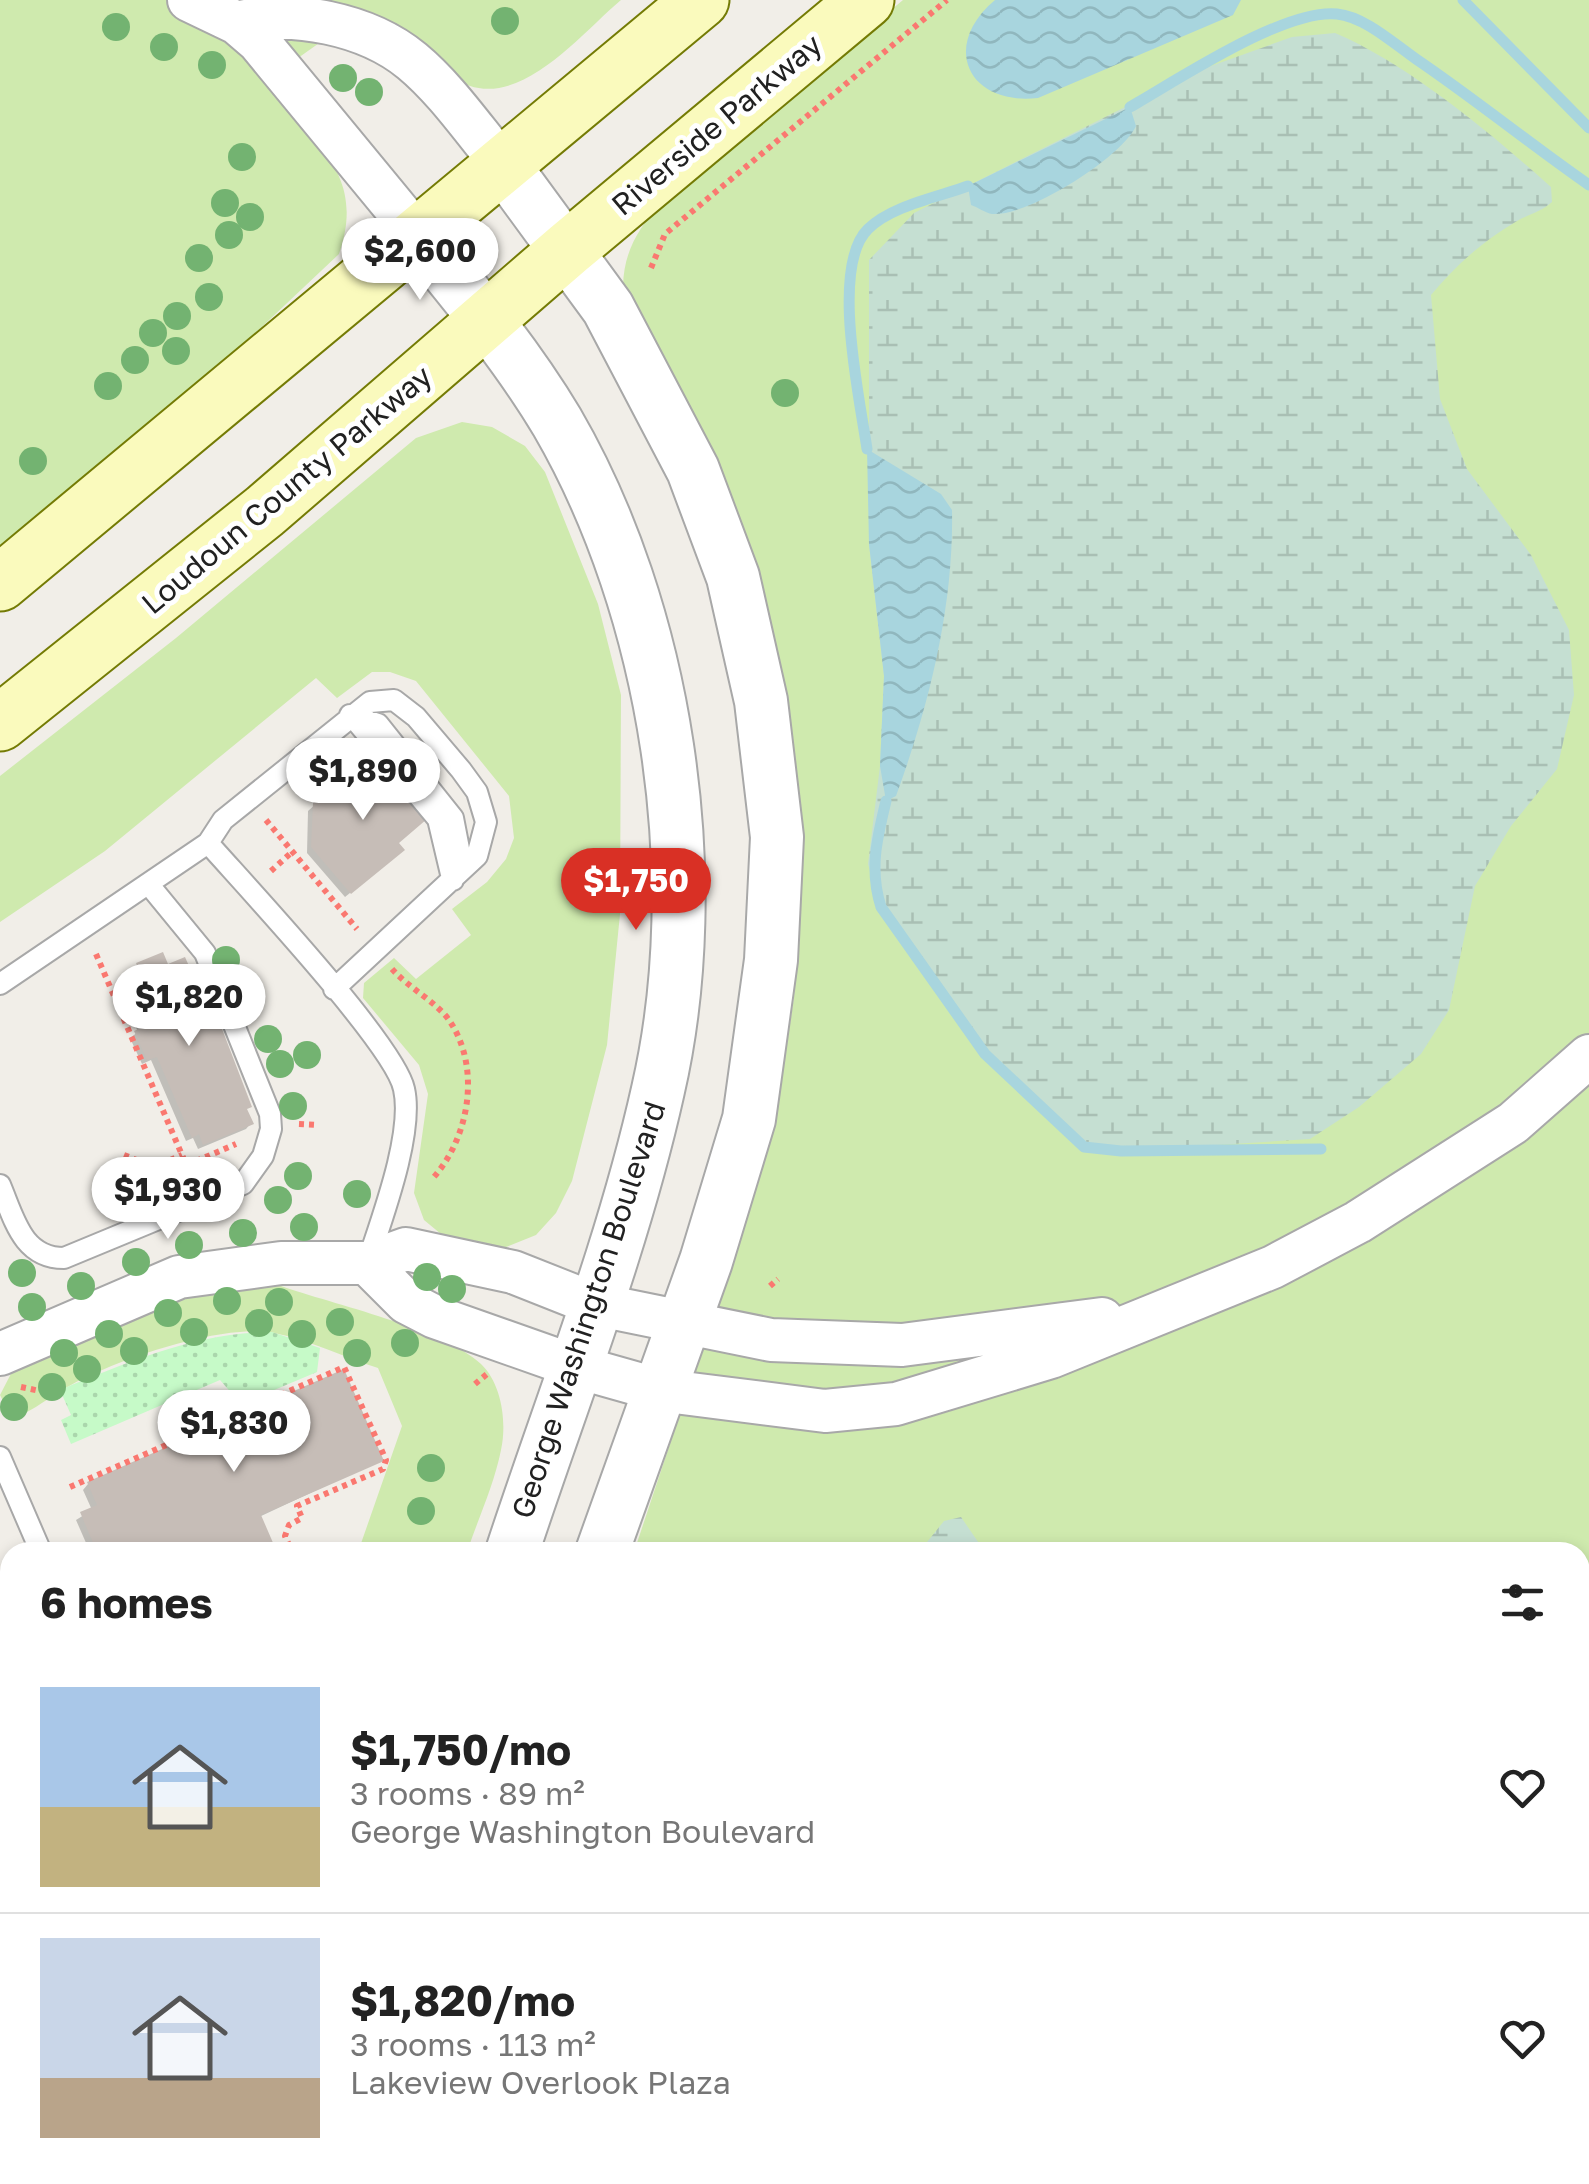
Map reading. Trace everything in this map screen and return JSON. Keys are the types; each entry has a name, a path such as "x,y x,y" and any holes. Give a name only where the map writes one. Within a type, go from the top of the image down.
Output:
{"main road":[{"path":"0,583 701,0"},
{"name":"Riverside Parkway","path":"568,249 866,0"},
{"name":"Loudoun County Parkway","path":"0,723 144,612 568,249"}],"street":[{"path":"188,0 237,22 258,41 417,234"},
{"path":"237,22 270,14 317,10 411,60 504,166 608,308 656,394 692,470 733,578 761,701 777,837 772,960 750,1119 606,1542"},
{"name":"George Washington Boulevard","path":"417,234 488,320 558,424 599,508 642,623 666,744 677,870 676,976 659,1089 594,1304 515,1542"},
{"path":"367,1263 406,1302 435,1317 574,1366 659,1390 824,1411 896,1404 1051,1357 1273,1267 1358,1222 1513,1124 1589,1056"},
{"path":"0,1354 179,1277 281,1262 367,1263 406,1249 514,1272 594,1304 771,1340 902,1345 1172,1308"}],"lane":[{"path":"0,984 150,886 208,843 224,820 350,715 370,702 394,700 416,717 477,792 486,822 477,856 334,990"},
{"path":"350,715 378,724 453,818 459,849 452,882"},
{"path":"208,843 392,1062 405,1090 391,1193 367,1263"},
{"path":"0,1185 25,1240 48,1258 84,1250 243,1184 256,1170 272,1124 205,953 150,886"},
{"path":"0,1457 37,1542"}],"path":[{"path":"651,268 665,234 947,0"},
{"path":"250,891 292,852"},
{"path":"108,945 95,954 202,1201"},
{"path":"124,1155 154,1167 182,1155"},
{"path":"770,1286 778,1279"},
{"path":"70,1487 344,1367 386,1460 384,1469 297,1506 302,1518 288,1525 288,1542"}],"green space":[{"path":"0,0 621,0 543,68 497,88 474,87 451,76 407,31 366,10 264,82 315,140 340,178 346,200 346,225 339,254 143,439 0,556"},
{"path":"903,0 1589,0 1589,1542 637,1542 756,1185 779,1097 794,997 798,876 623,286 634,240 662,201"},
{"path":"1335,33 1420,81 1551,187 1552,202 1481,245 1431,295 1440,399 1467,469 1531,555 1569,630 1574,695 1557,769 1511,826 1475,886 1449,1010 1421,1054 1359,1107 1310,1139 1121,1151 1084,1147 985,1054 881,907 868,864 880,766 884,676 869,544 869,260 914,213 1197,71 1292,37"},
{"path":"462,422 492,427 525,446 545,472 598,604 621,695 620,914 607,1045 572,1181 556,1213 536,1235 501,1249 447,1239 424,1220 414,1193 428,1094 419,1065 363,998 364,983 394,958 416,979 471,935 452,909 487,882 506,859 514,838 509,796 416,681 390,672 372,672 337,698 316,678 105,851 0,922 0,776 176,638 416,438"},
{"path":"281,1286 386,1319 441,1340 481,1364 494,1382 501,1404 503,1439 471,1542 361,1542 402,1426 378,1368 274,1333 252,1331 195,1339 133,1358 79,1381 12,1419 0,1395 16,1364 177,1296 236,1287"},
{"path":"272,1332 320,1348 317,1372 241,1404 220,1380 71,1444 61,1420 71,1415 60,1390 190,1343"},
{"path":"961,1517 978,1542 927,1542 944,1521"}],"water":[{"path":"995,0 1241,0 1233,15 1038,98 1014,98 994,93 979,83 966,53 978,18"},
{"path":"1130,107 1136,126 1127,139 1072,183 1008,212 992,214 971,205 968,186"},
{"path":"867,449 941,494 952,510 949,583 937,655 896,796 886,801 880,766 884,676 869,544"}],"building":[{"path":"371,751 427,819 399,843 405,850 351,894 311,847 313,803"},
{"path":"163,952 168,964 185,957 214,1023 219,1021 252,1107 247,1109 254,1124 203,1145 199,1134 192,1138 157,1057 147,1060 134,1031 143,1027 124,983 141,975 136,963"},
{"path":"344,1369 384,1461 261,1515 273,1542 93,1542 80,1512 97,1505 87,1482"}],"waterway":[{"path":"1463,0 1589,128"},
{"path":"1130,107 1261,34 1315,15 1337,14 1378,32 1589,185"},
{"path":"867,449 854,368 849,302 857,247 868,229 889,214 968,186"},
{"path":"886,801 875,867 881,907 985,1054 1084,1147 1121,1151 1321,1149"}]}
